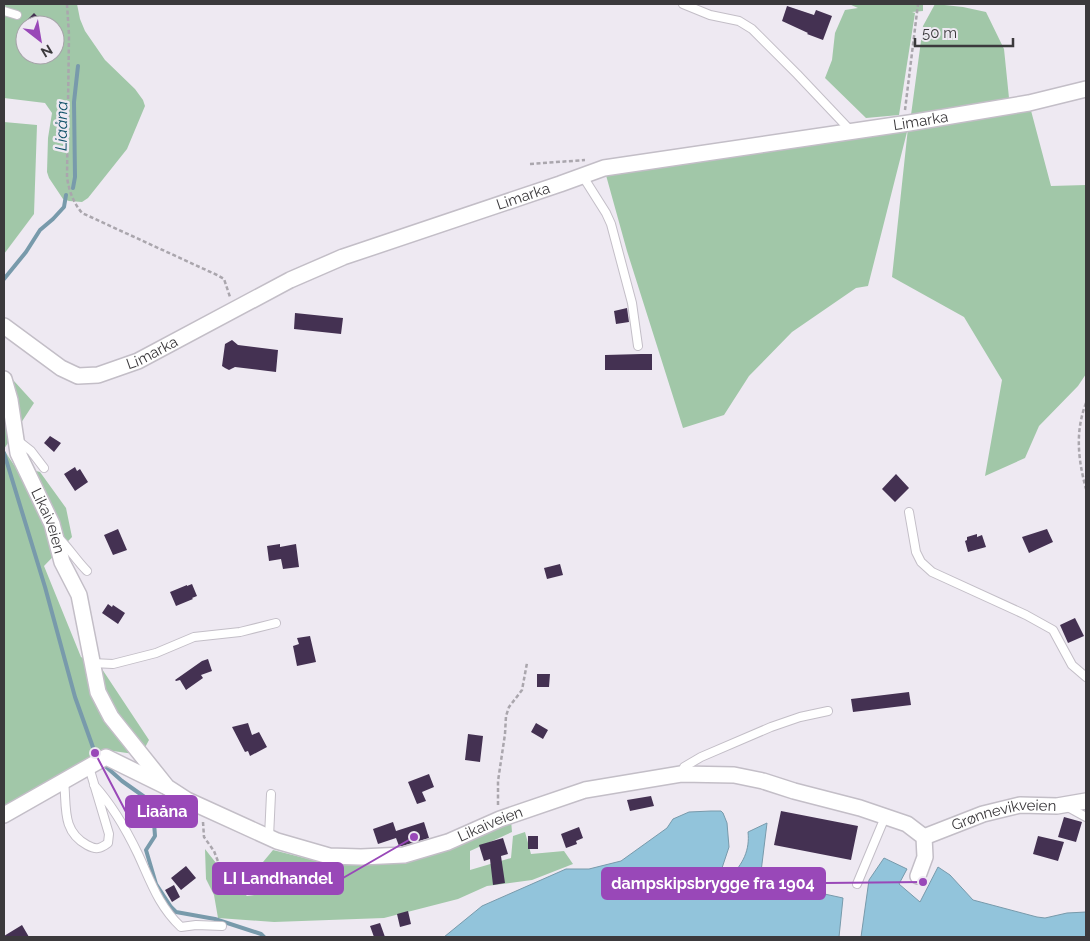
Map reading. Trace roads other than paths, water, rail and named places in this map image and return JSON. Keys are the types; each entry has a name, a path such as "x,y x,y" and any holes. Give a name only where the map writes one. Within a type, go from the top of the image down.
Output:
{"street":[{"name":"Limarka","path":"4,326 61,368 78,376 98,375 138,361 290,280 342,257 604,168 904,124 1029,103 1086,89"},
{"name":"Likaiveien","path":"4,379 10,400 18,453 38,492 55,534 62,562 79,595 98,692 111,717 167,787 187,800 269,837 329,856 404,855 448,842 500,818 585,790 681,774 734,775 763,781 860,808 907,824 924,837"},
{"path":"4,815 106,757 167,787"},
{"name":"Grønnevikveien","path":"924,837 983,814 1020,805 1064,804 1086,801"},
{"path":"918,876 925,857 924,837"}],"lane":[{"path":"683,4 710,15 738,21 752,30 853,132"},
{"path":"4,11 17,15"},
{"path":"582,175 611,224 632,303 638,346"},
{"path":"16,438 31,451 44,468"},
{"path":"909,512 916,552 921,562 932,572 1026,615 1052,630 1072,665 1086,677"},
{"path":"55,534 68,547 75,559 88,571"},
{"path":"92,663 113,664 156,653 194,637 240,632 276,623"},
{"path":"681,774 684,767 701,757 786,721 828,711"},
{"path":"64,781 65,810 74,836 94,849 101,848 108,843 109,834 89,767"},
{"path":"94,785 107,800 120,821 138,854 152,887 172,918 181,927 196,925 222,926"},
{"path":"269,837 272,794"},
{"path":"1064,804 1086,818"},
{"path":"857,884 885,817"}],"water":[{"path":"721,811 727,823 729,847 721,871 724,876 730,877 742,862 747,851 748,832 767,823 760,880 843,898 839,937 444,937 482,906 566,869 589,869 621,861 667,828 673,819 689,812"},
{"path":"884,858 907,869 899,884 920,902 938,867 950,875 973,900 1045,918 1067,913 1086,912 1086,937 861,937 869,880"}],"waterway":[{"name":"Liaåna","path":"73,188 75,177 74,102 78,66"},
{"name":"Liaåna","path":"4,279 26,252 40,230 64,207 66,195"},
{"name":"Liaåna","path":"4,453 45,587 75,697 95,753 99,758"},
{"name":"Liaåna","path":"103,764 122,781 146,798 153,809 155,836 146,850 156,884 171,907 176,912 215,919 261,934 264,937"}],"place":[{"name":"Liaåna","path":"95,753"},
{"name":"LI Landhandel","path":"414,837"},
{"name":"dampskipsbrygge fra 1904","path":"923,882"}]}
